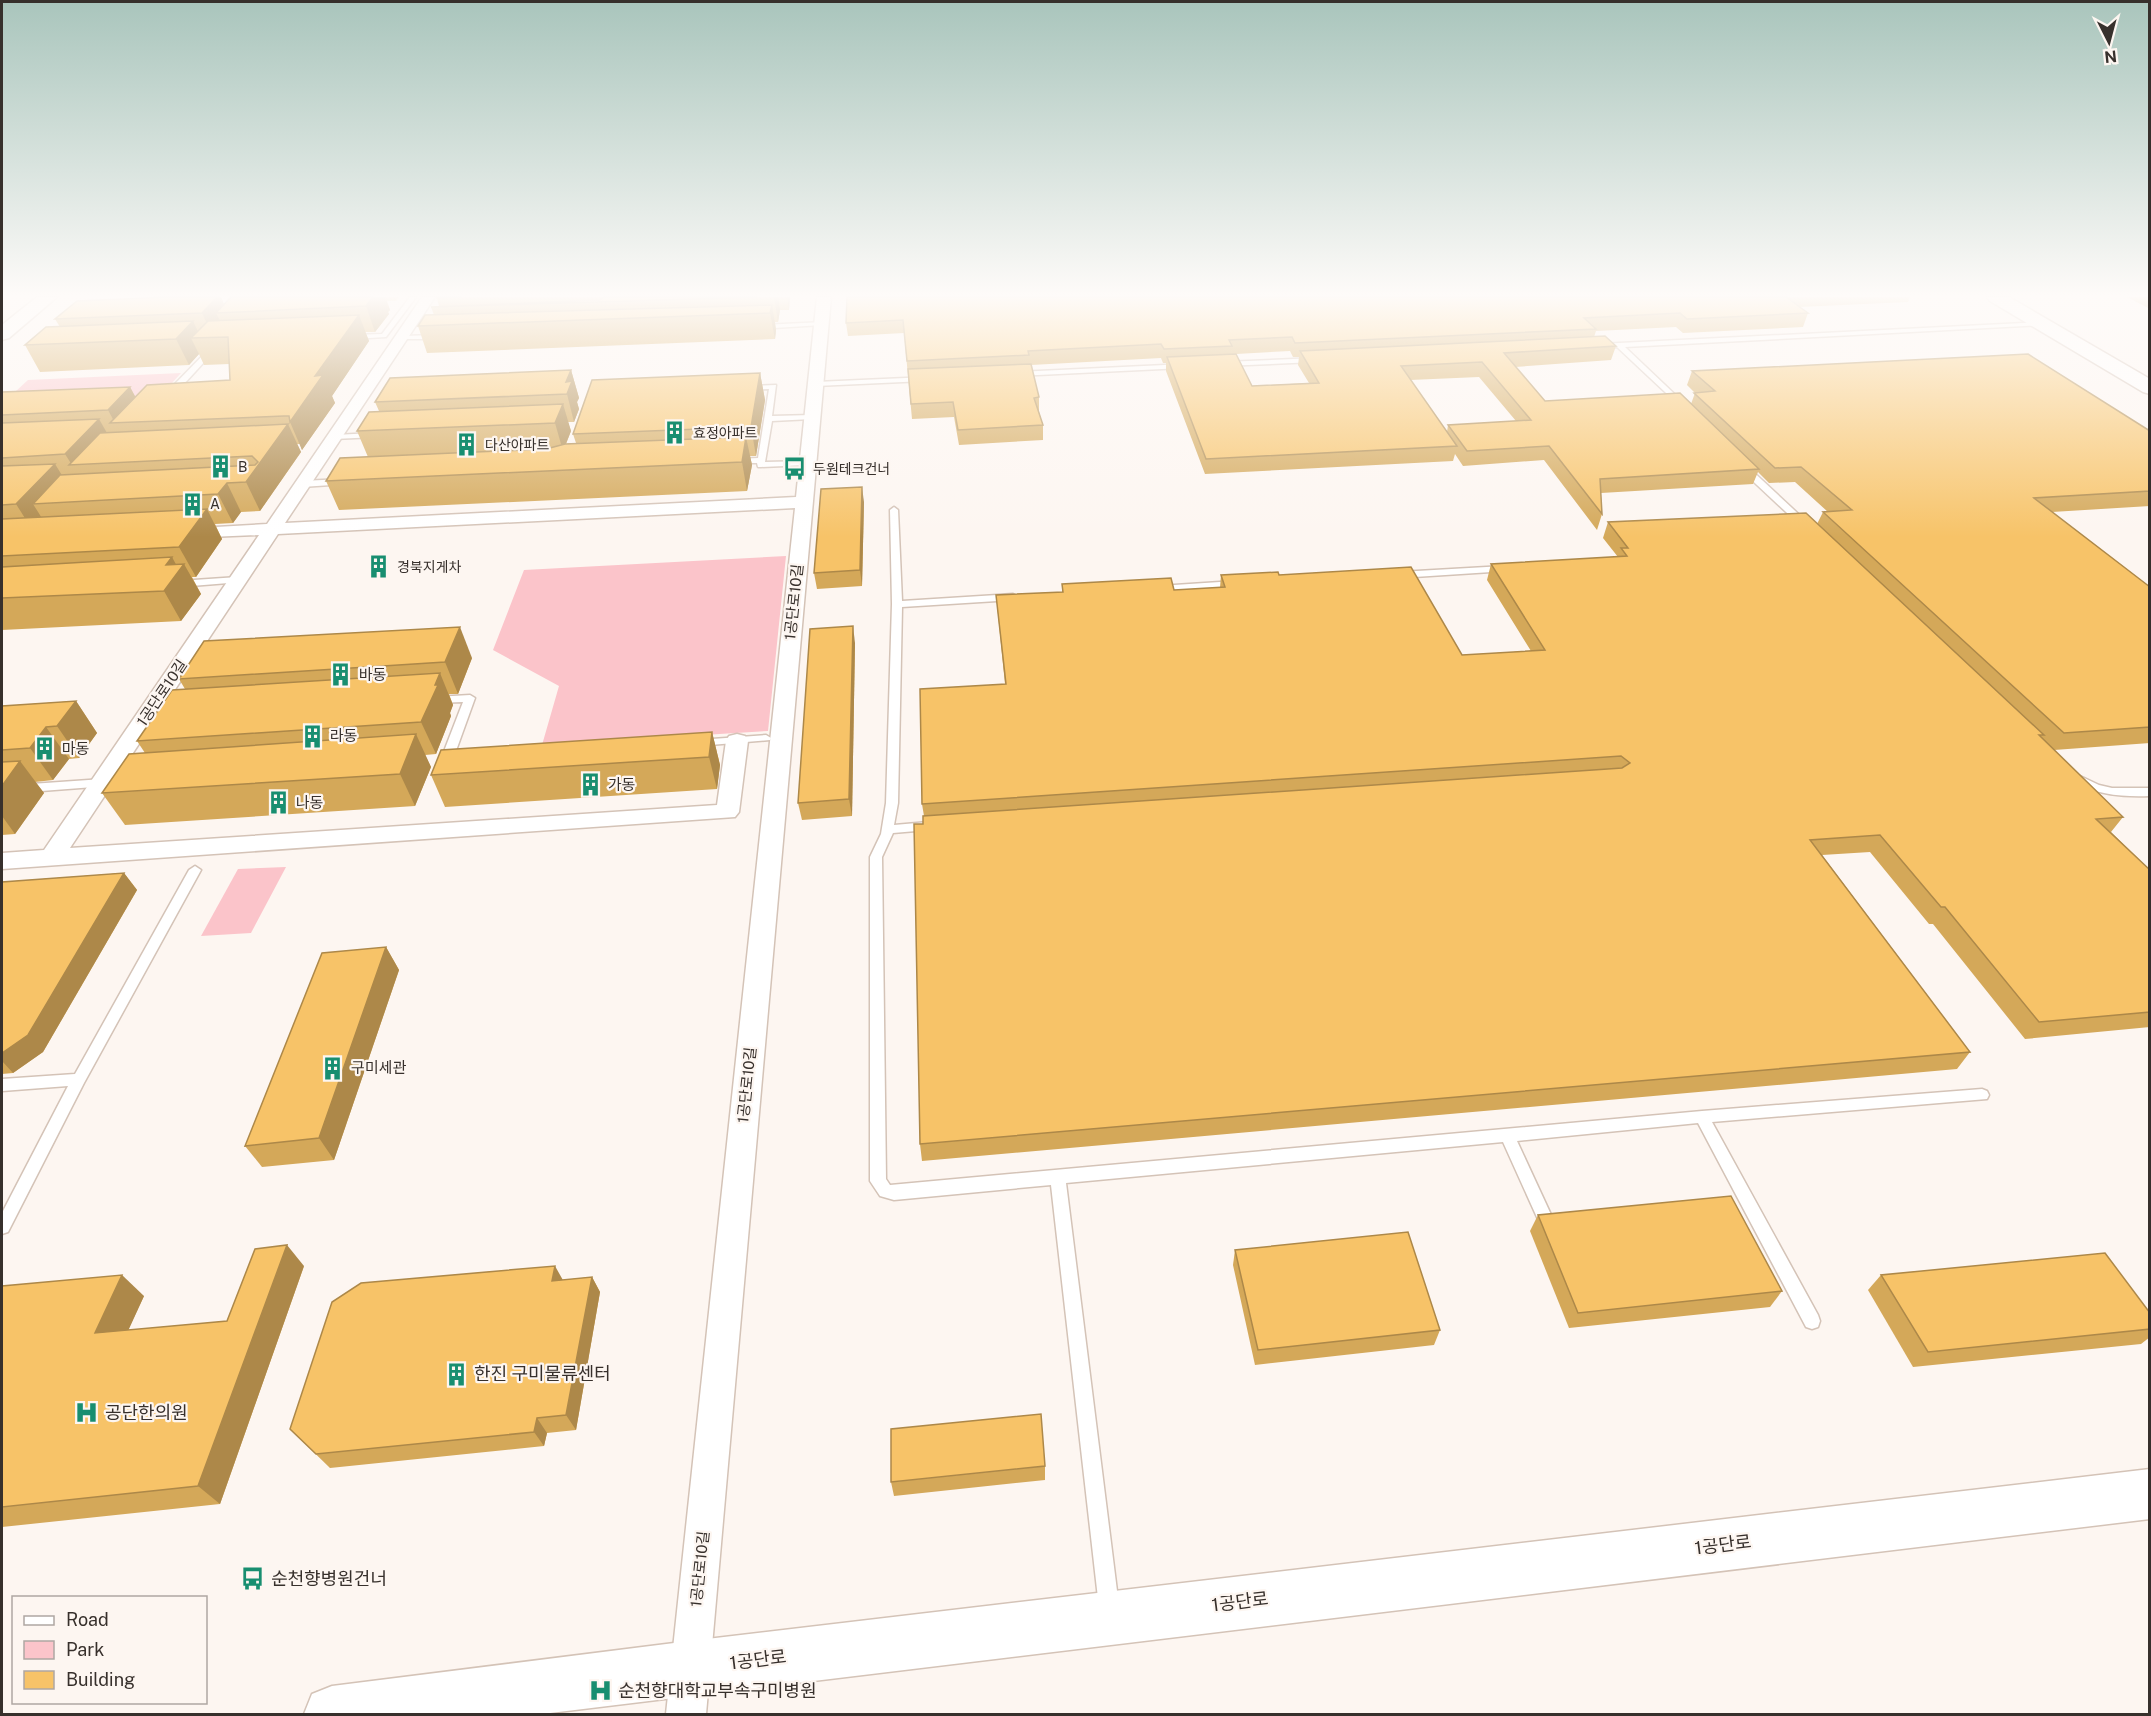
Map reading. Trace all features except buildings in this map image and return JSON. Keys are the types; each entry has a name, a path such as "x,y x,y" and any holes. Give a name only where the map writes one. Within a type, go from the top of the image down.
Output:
{"street":[{"name":"1공단로10길","path":"51,858 108,782 151,718 238,580 374,377"},
{"name":"1공단로10길","path":"688,1691 817,377"},
{"path":"2132,377 2150,388"},
{"path":"166,534 804,502"},
{"path":"2,861 727,812 737,741"},
{"name":"1공단로","path":"332,1714 688,1691 1110,1618 2150,1494"}],"lane":[{"path":"164,401 186,377"},
{"path":"1652,377 1690,415"},
{"path":"816,384 934,378"},
{"path":"738,389 772,387 761,465 808,462"},
{"path":"768,419 812,417"},
{"path":"363,446 375,427"},
{"path":"334,437 381,435"},
{"path":"1732,456 1816,535"},
{"path":"726,461 762,460"},
{"path":"302,484 348,482"},
{"path":"894,510 897,604 892,803 888,829 876,857 878,1181 885,1191 894,1193 1702,1118 1982,1095"},
{"path":"1392,575 1509,569"},
{"path":"167,584 238,580"},
{"path":"1144,590 1250,584"},
{"path":"897,604 1026,596"},
{"path":"424,701 470,698 446,759"},
{"path":"690,744 766,738"},
{"path":"2071,774 2099,790 2120,794 2150,792"},
{"path":"2,790 108,782"},
{"path":"888,829 936,826"},
{"path":"2,1227 195,870"},
{"path":"2,1085 80,1079"},
{"path":"1702,1118 1812,1321"},
{"path":"1508,1136 1545,1219"},
{"path":"1058,1178 1110,1618"}],"green space":[{"path":"177,377 152,405 2,404 28,380"},
{"path":"786,556 768,731 542,745 559,686 493,650 524,570"},
{"path":"286,867 251,933 201,936 238,869"}],"place":[{"name":"효정아파트","path":"675,433"},
{"name":"다산아파트","path":"467,445"},
{"name":"B","path":"220,467"},
{"name":"두원테크건너","path":"795,469"},
{"name":"A","path":"192,504"},
{"name":"경북지게차","path":"379,567"},
{"name":"바동","path":"341,675"},
{"name":"라동","path":"312,736"},
{"name":"마동","path":"44,749"},
{"name":"가동","path":"590,785"},
{"name":"나동","path":"278,803"},
{"name":"구미세관","path":"333,1068"},
{"name":"한진 구미물류센터","path":"456,1374"},
{"name":"공단한의원","path":"87,1413"},
{"name":"순천향병원건너","path":"253,1579"},
{"name":"순천향대학교부속구미병원","path":"600,1691"}]}
